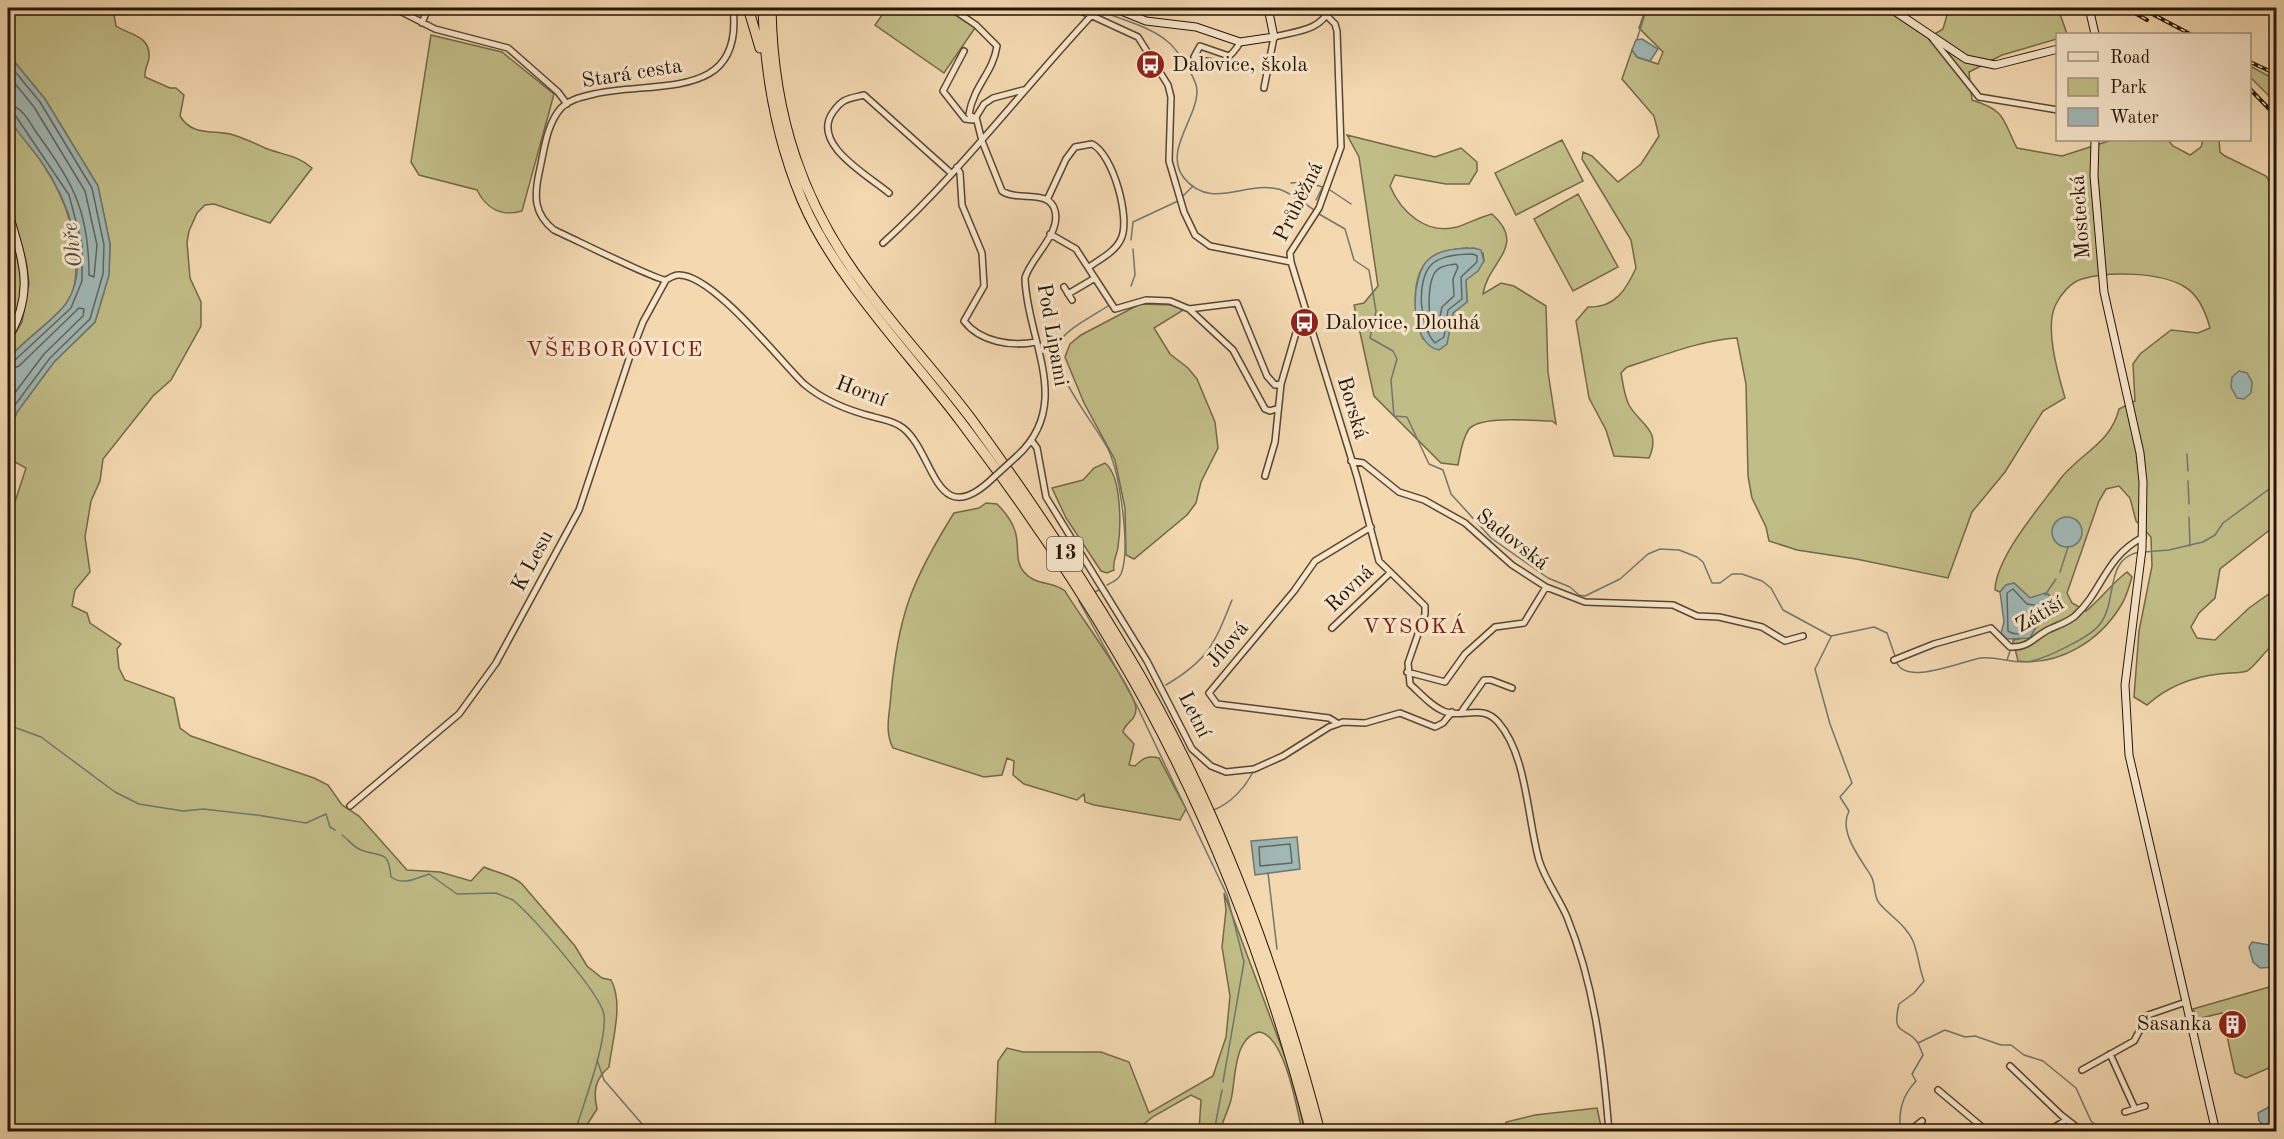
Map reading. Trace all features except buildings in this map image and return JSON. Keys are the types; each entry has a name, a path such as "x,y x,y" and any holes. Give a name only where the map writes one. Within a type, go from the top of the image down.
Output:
{"highway":[{"name":"13","path":"763,8 764,61 778,129 803,201 838,264 1037,524 1119,655 1197,807 1250,935 1286,1040 1311,1131"},
{"name":"13","path":"771,8 772,58 784,124 809,197 866,290 970,417 1043,519 1126,651 1204,804 1250,913 1293,1036 1320,1131"},
{"path":"749,11 764,61"}],"street":[{"path":"394,8 422,23 508,48 558,92 567,104"},
{"path":"422,23 428,8"},
{"name":"Stará cesta","path":"666,280 655,278 627,262 554,230 541,216 534,194 550,126 560,109 572,99 694,81 712,74 730,49 734,33 733,8"},
{"path":"951,8 976,25 998,46 994,64 980,81 969,114 975,120 1002,191 1012,195 1047,200 1066,159 1075,147 1092,144 1104,153 1126,219 1121,240 1112,251 1089,267"},
{"path":"1075,8 1094,11 1138,37 1168,85 1171,97 1169,161 1184,212 1195,235 1210,246 1291,262"},
{"path":"1114,8 1146,21 1197,27 1240,42 1274,37 1316,26 1327,16 1330,8"},
{"path":"1264,88 1274,37 1268,8"},
{"path":"1890,8 1966,59 1995,65 2056,50"},
{"path":"2088,8 2095,33"},
{"path":"883,243 982,141 1009,111 1023,90 1094,11"},
{"name":"Průběžná","path":"1291,262 1290,253 1319,208 1341,147 1337,31 1335,24 1327,16"},
{"path":"1929,34 1979,97 2056,110"},
{"path":"1229,56 1200,46 1194,53 1197,60 1221,63 1229,56 1240,42"},
{"path":"964,51 943,91 965,119 975,120"},
{"path":"975,120 981,108 988,101 1023,90"},
{"path":"889,193 832,145 826,130 828,119 842,100 864,95 951,173"},
{"name":"Mostecká","path":"2095,141 2094,176 2104,292 2140,453 2144,516 2127,654 2127,733 2134,782 2216,1131"},
{"path":"957,167 960,173 962,205 980,248 983,267 983,288 964,321 983,336 1005,344 1023,345 1036,342"},
{"name":"Pod Lipami","path":"1031,440 1040,429 1047,404 1025,278 1050,234 1056,213 1047,200"},
{"path":"8,211 23,262 26,283 18,320 8,338"},
{"path":"1050,234 1076,249 1115,309 1146,300 1170,301 1189,309 1233,350 1265,409 1270,411 1276,409"},
{"name":"Borská","path":"1291,262 1371,527 1379,561 1425,606 1425,614 1407,672"},
{"name":"Horní","path":"666,280 679,275 688,277 711,291 773,349 804,384 820,394 862,414 898,424 906,430 935,482 958,497 969,497 1017,456 1031,440"},
{"path":"1068,294 1095,278"},
{"name":"K Lesu","path":"350,806 459,714 496,663 579,510 630,356 643,322 666,280"},
{"path":"1064,287 1072,300"},
{"path":"1189,309 1239,305 1267,376 1275,385 1281,384"},
{"path":"1265,476 1275,442 1276,409 1281,384 1298,326 1306,312"},
{"name":"Letní","path":"1031,440 1037,448 1046,497 1130,633 1198,757 1226,772 1254,769 1283,756 1337,723"},
{"name":"Sadovská","path":"1351,461 1363,463 1399,492 1424,500 1465,523 1512,565 1546,588 1585,602 1673,605 1697,616 1719,617 1762,627 1785,641 1803,636"},
{"name":"Jílová","path":"1337,723 1329,718 1217,704 1209,693 1294,591 1315,561 1371,527"},
{"name":"Zátiší","path":"1896,660 1934,644 1991,628 2010,647 2030,645 2044,632 2073,617 2085,604 2118,554 2143,537"},
{"name":"Rovná","path":"1332,628 1390,573"},
{"path":"1546,588 1524,623 1495,627 1465,654 1445,682 1407,672 1410,684 1446,712 1485,712 1497,721 1510,738 1518,758 1540,864 1567,917 1591,992 1598,1028 1609,1131"},
{"path":"1462,711 1484,680 1512,688"},
{"path":"1337,723 1365,723 1400,713 1435,727 1443,723 1452,712"},
{"path":"2082,1070 2138,1037 2143,1020 2148,1015 2186,1002"},
{"path":"2110,1054 2135,1108"},
{"path":"2010,1066 2066,1120 2083,1131"},
{"path":"1938,1090 1988,1131"},
{"path":"2125,1112 2145,1106"},
{"path":"2047,1131 2066,1120"},
{"path":"1908,1131 1922,1121"}],"green space":[{"path":"8,8 113,8 116,26 143,40 147,45 149,58 145,77 170,88 176,88 184,95 180,116 190,127 239,137 295,158 312,168 270,223 214,204 205,205 197,213 187,242 190,278 201,302 201,326 171,380 153,396 103,459 100,481 91,501 85,537 90,572 75,590 72,606 87,613 90,623 121,644 117,649 119,668 125,680 174,698 180,728 191,736 314,778 328,785 342,805 359,816 407,870 440,872 471,881 484,867 509,876 522,884 575,946 587,966 602,978 611,980 615,989 617,1011 609,1067 598,1081 595,1091 597,1109 583,1131 8,1131 8,556 13,548 14,505 26,468 8,458 8,435 17,412 54,362 95,322 109,275 110,244 98,186 45,99 8,54"},
{"path":"887,8 945,8 975,28 944,73 875,25"},
{"path":"1646,8 1883,8 1928,38 1943,29 1949,8 2058,8 2067,33 2056,33 2056,39 2002,55 1969,72 1972,100 1998,112 2017,148 2062,156 2109,141 2169,141 2173,146 2190,155 2201,147 2203,141 2219,141 2220,152 2225,156 2266,176 2276,191 2276,525 2220,569 2215,598 2199,613 2191,627 2197,638 2215,640 2249,608 2276,589 2276,642 2250,669 2244,672 2222,673 2190,680 2171,688 2147,705 2134,697 2139,631 2152,566 2151,537 2136,521 2130,498 2119,486 2106,489 2099,501 2067,593 2072,603 2086,611 2127,572 2132,577 2126,597 2101,630 2076,649 2063,655 2033,662 2018,661 2013,640 2027,636 2038,626 2051,597 2048,594 2030,598 2014,583 2006,585 2000,592 1995,590 2003,562 2032,517 2069,469 2109,431 2119,409 2135,401 2133,364 2140,354 2171,330 2198,333 2210,328 2198,300 2190,290 2175,282 2135,274 2093,276 2078,281 2064,292 2056,304 2051,325 2053,351 2065,398 2043,411 2005,472 1972,512 1948,578 1856,559 1797,550 1769,541 1766,527 1752,498 1748,476 1746,384 1737,338 1696,345 1627,367 1621,373 1626,397 1629,405 1648,428 1653,440 1652,448 1649,458 1614,456 1606,430 1589,398 1576,321 1588,307 1597,307 1618,296 1628,284 1636,268 1631,240 1582,159 1583,152 1592,156 1618,182 1641,164 1659,136 1654,116 1622,79 1632,50 1637,57 1658,64 1663,52 1639,28"},
{"path":"431,35 502,52 554,94 522,211 507,213 495,210 485,202 477,190 419,175 411,162"},
{"path":"2251,67 2276,80 2276,103 2251,78"},
{"path":"8,115 34,150 56,185 64,204 75,244 76,277 68,302 8,359 8,345 22,322 29,283 26,261 8,198"},
{"path":"1347,135 1435,157 1461,148 1477,162 1477,171 1469,184 1446,184 1395,175 1390,186 1408,213 1435,228 1457,227 1492,214 1502,225 1506,235 1506,245 1486,282 1483,294 1501,283 1514,286 1546,306 1548,372 1556,424 1552,421 1495,420 1475,425 1469,429 1465,437 1458,465 1441,463 1374,396 1354,305 1364,303 1378,286 1359,157","holes":["1467,248 1483,253 1484,261 1466,280 1467,302 1453,313 1452,326 1423,339 1415,304 1418,279 1422,268 1429,259 1445,251"]},
{"path":"1562,140 1583,181 1516,215 1495,173"},
{"path":"1578,194 1618,267 1573,291 1534,219"},
{"path":"8,223 19,264 21,291 15,318 8,331"},
{"path":"1140,304 1174,305 1185,309 1154,328 1170,354 1188,368 1197,379 1215,422 1218,448 1201,482 1196,503 1187,515 1134,559 1126,555 1125,508 1115,460 1084,403 1065,357 1070,344 1081,335"},
{"path":"1105,463 1115,479 1120,515 1114,570 1107,573 1101,571 1066,518 1052,488 1083,480 1094,468"},
{"path":"986,503 997,504 1012,524 1016,536 1019,563 1024,572 1039,582 1065,591 1117,669 1136,709 1136,713 1123,732 1134,744 1129,765 1135,766 1149,757 1159,758 1186,809 1180,820 1094,805 1085,802 1084,794 1077,800 1024,784 1013,775 1014,761 1007,758 1002,775 984,777 893,748 888,728 894,666 909,599 927,558 954,513 979,508"},
{"path":"1224,893 1290,1070 1305,1131 1302,1131 1283,1059 1268,1036 1259,1032 1244,1042 1240,1051 1231,1100 1220,1131 1199,1131 1201,1100 1191,1095 1154,1116 1135,1131 995,1132 998,1061 1007,1048 1023,1052 1101,1052 1129,1062 1149,1113 1213,1076 1226,1037 1230,996 1222,947 1226,910"},
{"path":"2276,985 2276,1065 2246,1078 2235,1073 2222,1013 2197,1019 2193,1009"},
{"path":"1597,1108 1602,1131 1505,1131 1506,1122 1535,1115"}],"water":[{"path":"1642,39 1658,49 1650,61 1637,57 1632,50 1636,40"},
{"path":"8,54 45,99 98,186 110,244 109,275 95,322 54,362 17,412 8,435 8,359 67,302 74,286 77,249 67,211 59,192 41,161 8,116 6,85"},
{"path":"1474,248 1481,250 1484,261 1478,271 1466,280 1467,302 1453,313 1447,344 1439,350 1429,345 1422,336 1417,323 1415,308 1418,279 1429,259 1439,253"},
{"path":"2239,371 2247,373 2252,382 2251,393 2244,399 2237,398 2231,387 2232,377"},
{"path":"2067,517 2073,518 2081,526 2081,538 2073,546 2067,547 2061,546 2053,538 2052,532 2053,526 2061,518"},
{"path":"2014,583 2030,598 2045,593 2051,597 2030,638 2007,639 2001,633 2004,622 2000,592 2006,585"},
{"path":"1297,837 1300,869 1255,875 1251,841"},
{"path":"2252,942 2269,945 2276,950 2276,967 2260,968 2253,962 2249,947"},
{"path":"2276,1098 2276,1119 2273,1121 2276,1130 2270,1131 2259,1121 2258,1113 2269,1107"}],"waterway":[{"path":"1637,39 1647,8"},
{"path":"1101,11 1144,27 1160,36 1176,50 1194,78 1197,88 1196,102 1177,157 1184,178 1194,188 1205,193 1217,194 1253,189 1278,189 1292,195 1314,210"},
{"path":"1291,183 1305,182 1323,187"},
{"path":"1183,196 1193,186"},
{"path":"1316,200 1322,188"},
{"path":"1330,190 1351,204"},
{"path":"1131,240 1133,222 1178,201"},
{"path":"1319,214 1345,229 1354,260 1369,270 1376,311 1370,338 1393,351 1397,359 1391,380 1394,416 1407,417 1429,464 1443,470 1451,494 1491,538 1548,578 1585,596 1620,579 1648,554 1660,549 1679,550 1703,562 1712,583 1720,583 1732,574 1742,574 1762,581 1771,588 1783,610 1831,636 1874,627 1887,633 1895,656"},
{"path":"1131,286 1135,275 1133,249"},
{"path":"1107,585 1120,576 1124,563 1123,513 1117,477 1109,451 1076,400 1057,357 1058,345 1066,334 1108,306"},
{"path":"2187,454 2188,471"},
{"path":"2188,481 2189,504"},
{"path":"2144,552 2169,550 2203,542 2215,535 2223,523 2276,484"},
{"path":"2189,517 2190,546"},
{"path":"2060,572 2068,547"},
{"path":"1896,661 1901,668 1910,672 1922,672 1981,658 2026,662 2058,651 2088,635 2100,624 2109,604 2116,572 2128,556 2139,552"},
{"path":"2045,595 2056,579"},
{"path":"1095,592 1099,590"},
{"path":"1166,685 1192,668 1208,650 1232,600"},
{"path":"1079,601 1137,706 1227,895 1244,962 1223,1082"},
{"path":"1831,637 1815,669 1830,724 1852,783 1840,797 1849,811 1846,819 1848,836 1873,879 1879,903 1910,935 1924,981 1914,993 1899,1004 1898,1027 1918,1043 1945,1030 1965,1037 1975,1036 2001,1045 2011,1045 2024,1055 2043,1061 2076,1088 2091,1121 2103,1132"},
{"path":"2007,660 2014,639"},
{"path":"8,725 41,737 115,792 139,804 183,811 203,809 257,815 306,823 326,814 330,827 335,830"},
{"path":"1214,810 1237,794 1254,770"},
{"path":"342,835 358,849 386,858 391,877 396,880 410,880 429,874 457,894 496,893 513,900 535,921 579,974 600,1005 604,1015 604,1027 599,1056 575,1132"},
{"path":"1268,873 1277,949"},
{"path":"1900,1132 1902,1105 1916,1081 1912,1074 1923,1055 1918,1043"},
{"path":"597,1060 604,1080 649,1132"},
{"path":"1214,1132 1222,1090"}],"railway":[{"path":"2126,8 2147,20"},
{"path":"2141,8 2188,33"},
{"path":"2251,62 2276,74"},
{"path":"2251,90 2276,116"}],"place":[{"name":"Dalovice, škola","path":"1151,65"},
{"name":"Dalovice, Dlouhá","path":"1304,323"},
{"name":"Sasanka","path":"2233,1024"}],"district":[{"name":"VŠEBOROVICE","path":"615,350"},
{"name":"VYSOKÁ","path":"1415,627"}],"water label":[{"name":"Ohře","path":"73,245"}]}
